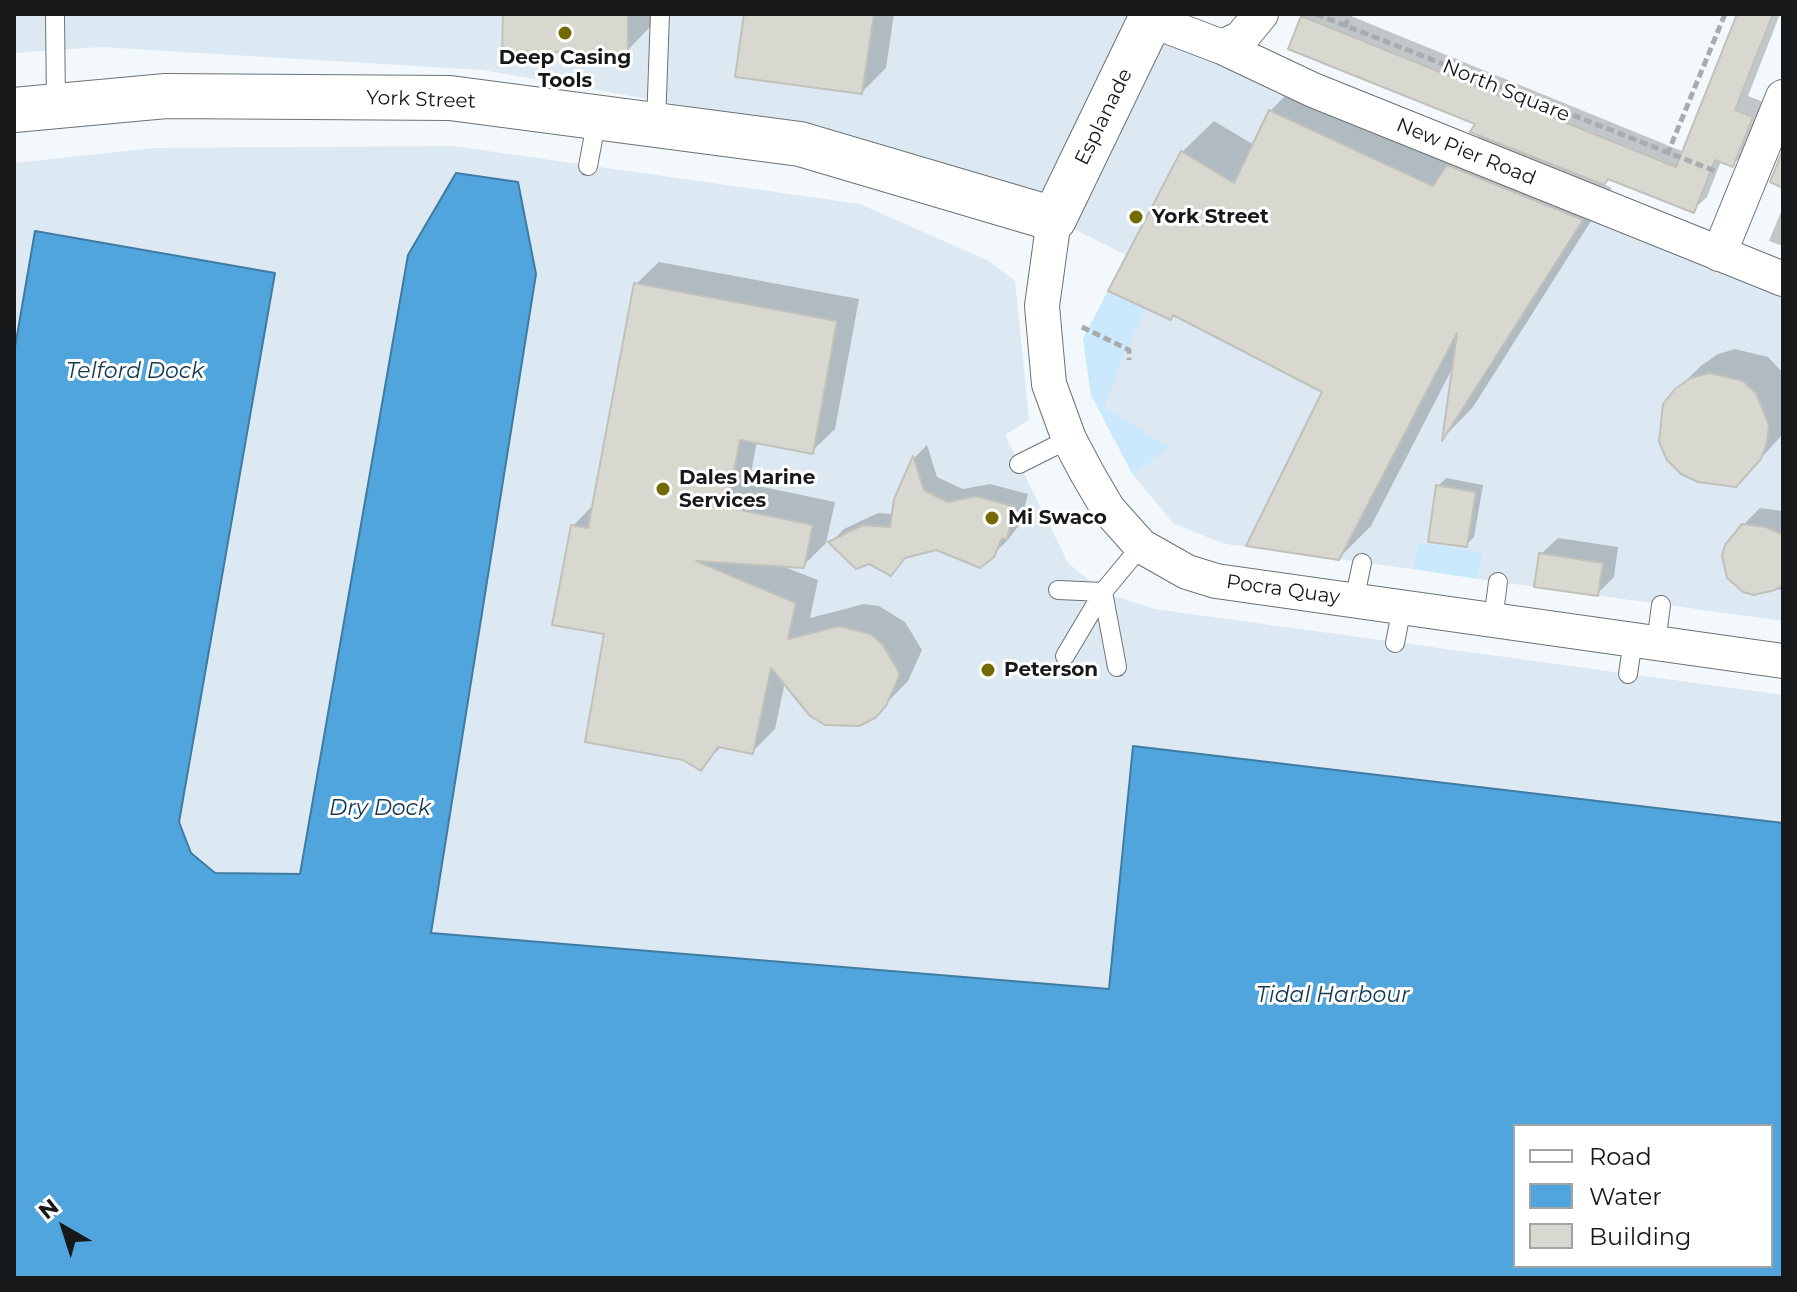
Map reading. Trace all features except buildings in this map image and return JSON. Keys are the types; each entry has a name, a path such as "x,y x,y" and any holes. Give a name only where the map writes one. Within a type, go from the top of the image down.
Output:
{"street":[{"path":"1222,47 1241,38 1261,14"},
{"name":"New Pier Road","path":"1152,17 1313,90 1783,279"},
{"name":"Esplanade","path":"1054,219 1152,17"},
{"name":"York Street","path":"35,107 166,96 450,98 800,144 1054,219"},
{"path":"1719,254 1783,97"},
{"name":"Pocra Quay","path":"1054,219 1042,306 1049,384 1069,439 1108,509 1141,546 1187,572 1216,581 1783,661"}],"lane":[{"path":"35,107 55,14"},
{"path":"656,123 660,14"},
{"path":"588,166 598,116"},
{"path":"1019,464 1069,439"},
{"path":"1065,656 1103,592 1141,546"},
{"path":"1354,601 1362,563"},
{"path":"1493,620 1498,582"},
{"path":"1058,590 1103,592"},
{"path":"1103,592 1117,667"},
{"path":"1628,674 1661,605"},
{"path":"1395,643 1402,607"}],"path":[{"name":"North Square","path":"1316,14 1667,155 1748,183"},
{"path":"1345,27 1350,14"},
{"path":"1667,155 1725,14"},
{"path":"1042,306 1129,350 1129,360"}],"shaded area":[{"path":"14,14 1153,14 1783,279 1783,621 1478,579 1481,552 1418,542 1413,569 1225,544 1174,524 1133,475 1091,395 1083,339 1126,255 1054,219 716,111 483,70 100,47 14,53"},
{"path":"453,146 860,204 989,261 1015,281 1029,420 1005,435 1068,563 1103,592 1154,609 1783,695 1783,1278 14,1278 14,163 155,148"},
{"path":"1108,291 1146,309 1127,347 1104,407 1169,447 1133,475 1091,395 1083,339"},
{"path":"1418,542 1482,552 1478,579 1413,569"}],"water":[{"name":"Tidal Harbour","path":"456,173 518,182 536,274 431,933 1109,989 1133,746 1783,823 1783,1278 14,1278 14,353 35,231 275,273 179,822 191,853 215,873 300,874 408,255"}],"place":[{"name":"Deep Casing Tools","path":"565,33"},
{"name":"York Street","path":"1136,217"},
{"name":"Dales Marine Services","path":"663,489"},
{"name":"Mi Swaco","path":"992,518"},
{"name":"Peterson","path":"988,670"}],"water label":[{"name":"Telford Dock","path":"135,372"},
{"name":"Dry Dock","path":"380,809"}]}
